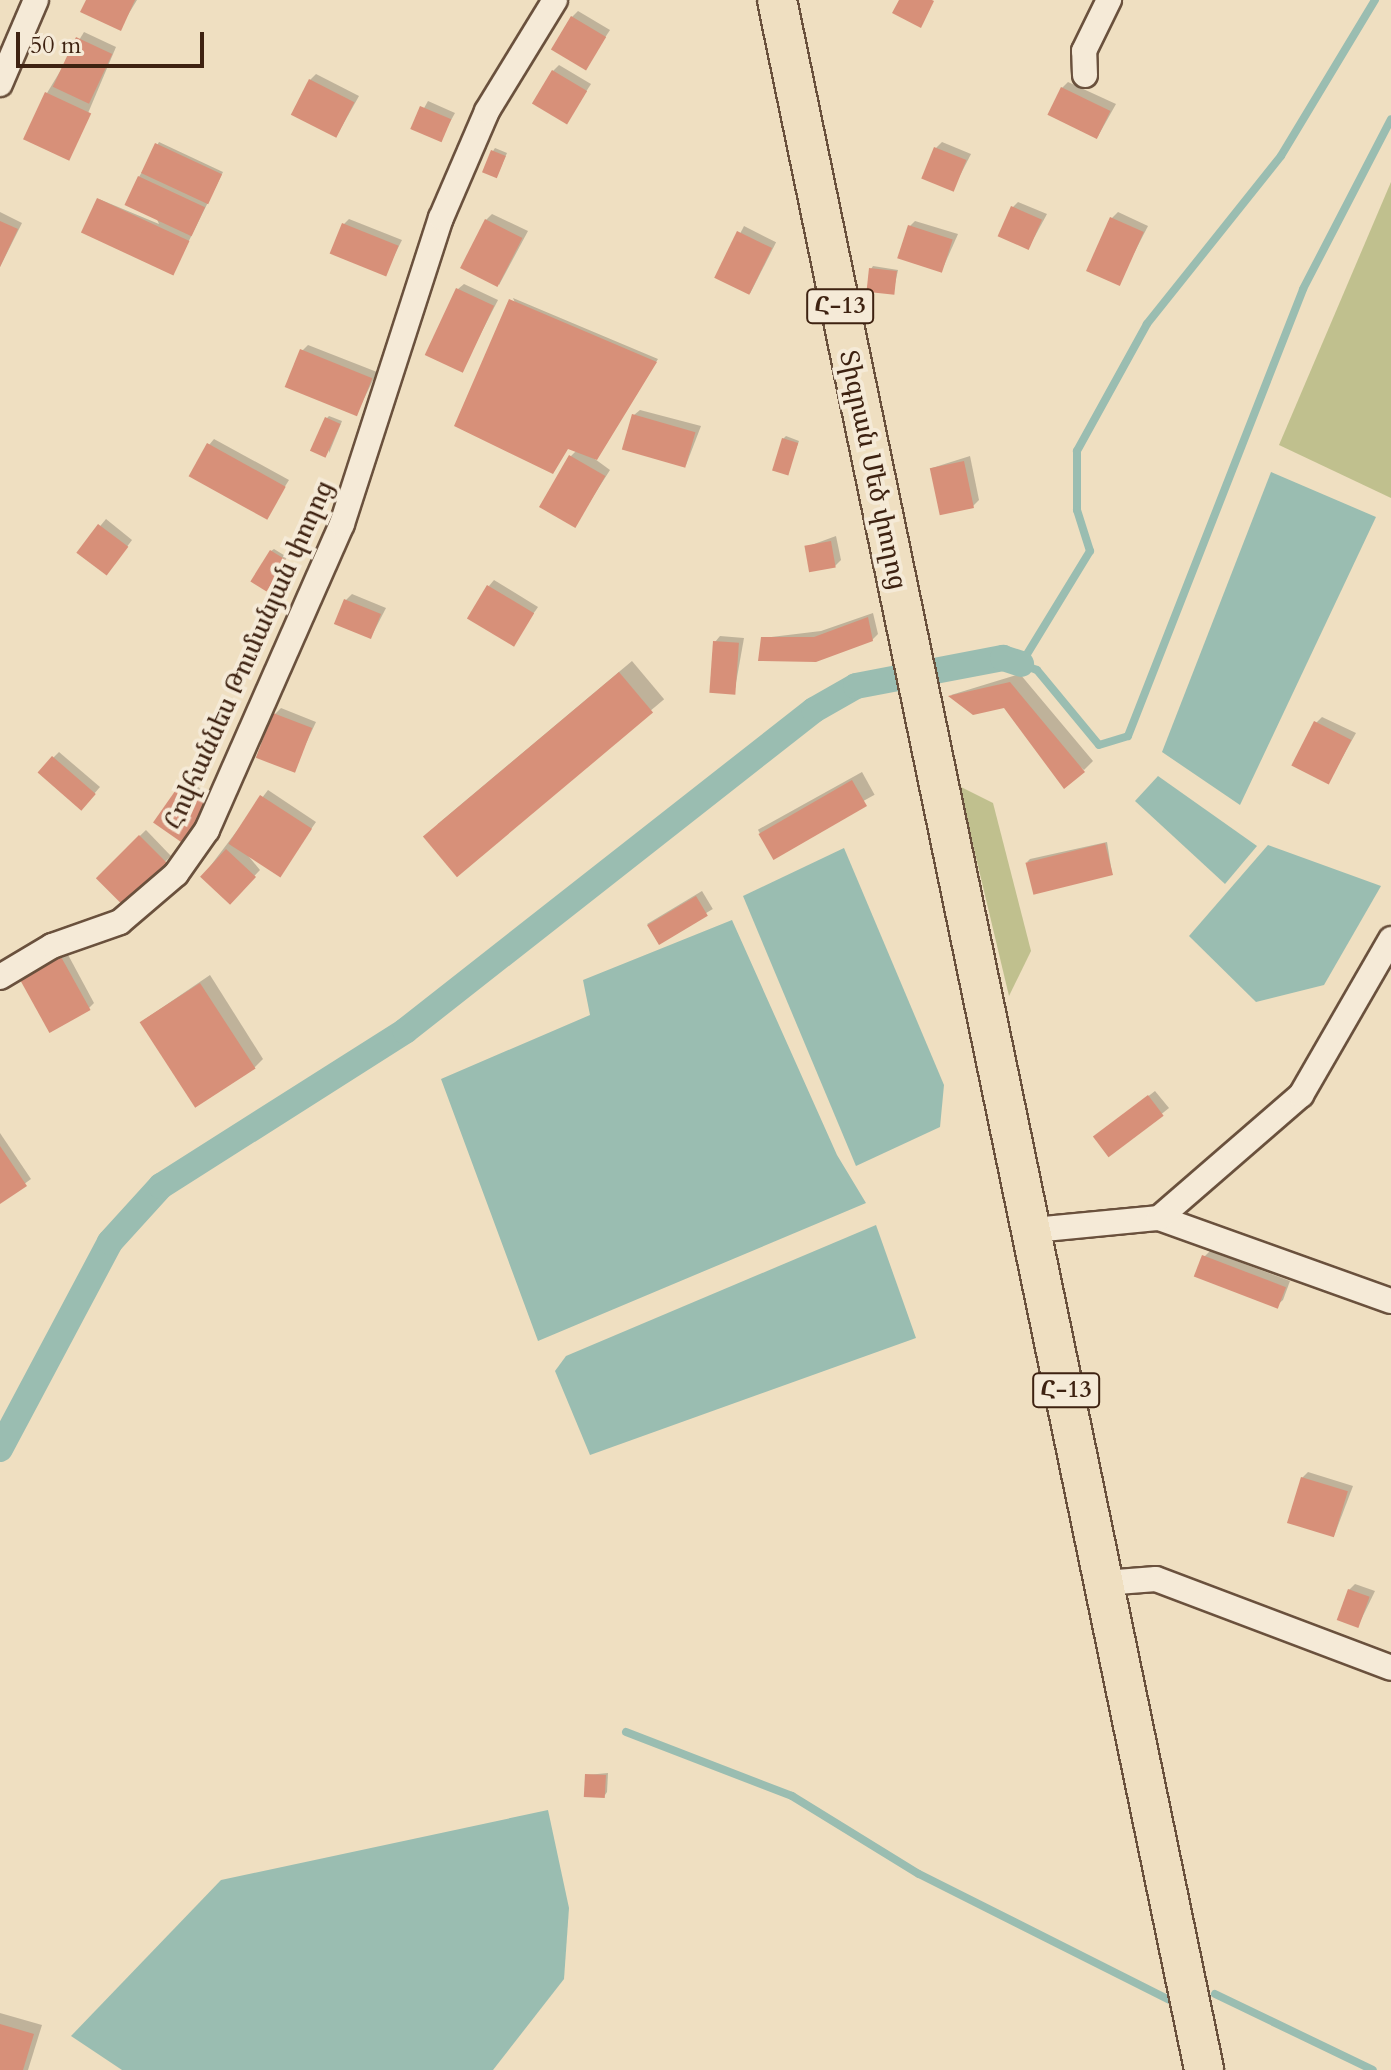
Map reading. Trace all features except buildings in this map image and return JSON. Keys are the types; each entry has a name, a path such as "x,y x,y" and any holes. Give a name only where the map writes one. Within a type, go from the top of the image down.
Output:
{"main road":[{"name":"Տիգրան Մեծ փողոց","path":"777,0 902,611 1034,1230"},
{"name":"Հ-13","path":"1034,1230 1204,2070"}],"street":[{"path":"0,84 36,0"},
{"name":"Հովհաննես Թումանյան փողոց","path":"0,977 52,946 120,922 176,874 207,830 342,524 441,218 487,111 555,0"},
{"path":"1085,75 1084,51 1109,0"},
{"path":"1159,1218 1301,1095 1391,939"},
{"path":"1034,1230 1159,1218 1391,1301"},
{"path":"1104,1583 1156,1579 1391,1668"}],"green space":[{"path":"1391,182 1391,498 1279,445"},
{"path":"959,786 993,803 1031,951 1009,996"}],"water":[{"path":"1271,472 1376,517 1240,805 1162,752"},
{"path":"1158,776 1257,846 1225,884 1135,801"},
{"path":"1268,845 1381,886 1324,985 1256,1002 1189,936"},
{"path":"844,848 944,1085 940,1127 856,1166 743,896"},
{"path":"732,920 837,1155 866,1203 538,1341 441,1079 590,1015 583,980"},
{"path":"876,1225 916,1338 590,1455 555,1371 566,1356"},
{"path":"548,1810 569,1908 564,1979 493,2070 122,2070 71,2036 221,1880"}],"waterway":[{"path":"1375,0 1281,156 1147,324 1077,451 1077,510 1090,551 1021,664 1037,670 1099,745 1128,736 1303,289 1391,119"},
{"path":"0,1449 110,1242 161,1186 405,1031 814,710 856,686 1003,658 1021,664"},
{"path":"626,1732 792,1796 919,1874 1170,2000"},
{"path":"1215,1994 1373,2070"}]}
